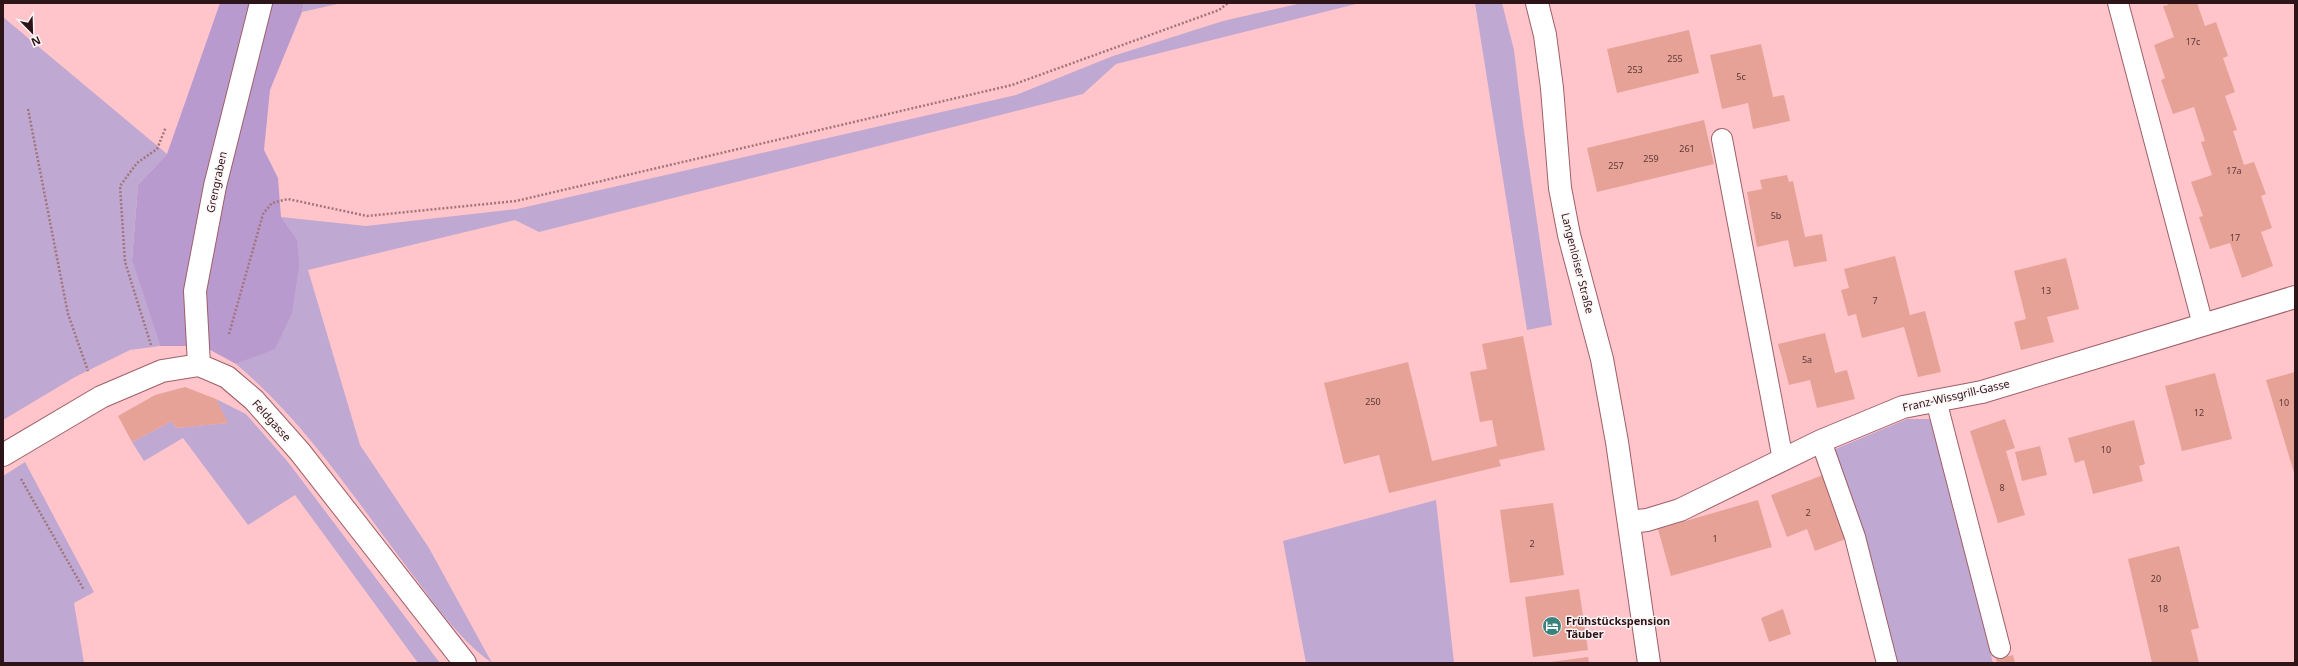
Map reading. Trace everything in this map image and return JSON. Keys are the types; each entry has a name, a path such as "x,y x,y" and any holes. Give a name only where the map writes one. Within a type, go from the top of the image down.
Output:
{"street":[{"name":"Grengraben","path":"199,365 194,291 215,186 261,3"},
{"name":"Langenloiser Straße","path":"1538,3 1545,35 1549,65 1560,188 1569,235 1602,359 1629,522 1649,663"},
{"name":"Franz-Wissgrill-Gasse","path":"1629,522 1647,520 1680,510 1821,441 1903,407 1982,392 2295,297"},
{"path":"5,454 101,397 162,371 199,365"},
{"name":"Feldgasse","path":"199,365 227,377 254,400 300,452 465,663"}],"lane":[{"path":"2118,3 2203,325"},
{"path":"1722,139 1783,460"},
{"path":"1936,400 2000,648"},
{"path":"1821,441 1855,537 1887,663"}],"path":[{"path":"227,377 224,350 263,214 272,203 288,198 367,216 516,201 1012,85 1219,10 1228,3"},
{"path":"28,109 68,314 84,363 101,397"},
{"path":"162,371 145,332 124,262 120,186 137,163 157,149 166,127"},
{"path":"5,454 84,590"}],"shaded area":[{"path":"220,3 304,3 302,12 270,90 264,150 278,178 281,217 297,239 299,266 292,313 275,349 236,364 203,346 160,346 132,260 138,185 167,154"},
{"path":"304,3 342,3 302,12"},
{"path":"1302,3 1360,3 1116,64 1083,94 539,232 515,220 308,270 360,445 429,548 492,663 467,642 445,618 347,486 306,435 261,386 236,364 275,348 297,239 281,217 366,226 517,209 1016,95 1113,56 1223,21"},
{"path":"1475,3 1502,3 1514,50 1523,124 1552,325 1527,330"},
{"path":"3,17 167,154 138,185 132,259 160,346 130,350 75,377 3,420"},
{"path":"216,399 246,414 288,462 440,663 418,663 295,495 248,525 183,438 144,461 132,442 172,421 176,428 227,423"},
{"path":"1907,419 1930,419 1993,663 1895,663 1833,450"},
{"path":"25,462 94,592 74,603 84,663 3,663 3,476"},
{"path":"1436,500 1454,663 1306,663 1283,541"}],"building":[{"path":"2167,3 2197,3 2205,26 2216,22 2228,56 2223,58 2235,92 2225,96 2237,130 2233,131 2244,165 2254,162 2266,194 2261,196 2272,228 2261,232 2273,266 2242,278 2230,243 2210,249 2199,217 2203,216 2191,182 2212,175 2201,142 2205,141 2194,107 2173,114 2161,80 2165,78 2154,45 2174,37 2163,6 2168,5"},
{"path":"1689,30 1699,73 1617,93 1607,49"},
{"path":"1761,44 1773,97 1784,95 1790,121 1753,129 1748,103 1722,109 1710,55"},
{"path":"1704,120 1714,164 1597,192 1587,148"},
{"path":"1787,175 1789,182 1793,181 1805,237 1822,234 1827,261 1794,267 1788,240 1757,247 1747,192 1762,189 1760,180"},
{"path":"1895,256 1910,315 1925,311 1941,372 1918,377 1904,327 1862,338 1856,314 1848,316 1841,290 1849,288 1844,269"},
{"path":"2066,258 2079,309 2047,317 2054,342 2021,350 2014,322 2026,319 2014,271"},
{"path":"1825,333 1835,373 1847,370 1855,399 1817,408 1810,380 1789,385 1778,344"},
{"path":"1523,336 1545,450 1499,460 1501,466 1389,493 1379,455 1344,464 1324,383 1408,362 1432,461 1497,446 1492,420 1480,422 1470,372 1487,369 1482,344"},
{"path":"2295,372 2295,476 2266,380"},
{"path":"2215,373 2232,439 2182,451 2165,386"},
{"path":"185,387 216,399 228,423 176,428 172,421 132,442 118,416 155,395"},
{"path":"2005,419 2015,448 2006,451 2025,515 1998,523 1970,431"},
{"path":"2134,420 2145,464 2139,466 2143,481 2093,494 2084,460 2075,463 2068,438"},
{"path":"2040,446 2047,475 2022,481 2015,452"},
{"path":"1823,475 1848,538 1815,551 1807,529 1787,537 1771,495"},
{"path":"1758,500 1772,547 1671,576 1658,529"},
{"path":"1553,503 1564,575 1510,583 1500,510"},
{"path":"2179,546 2199,628 2191,630 2199,663 2152,663 2128,559"},
{"path":"1579,589 1588,650 1533,657 1525,597"},
{"path":"1783,609 1791,634 1769,642 1761,618"},
{"path":"2013,655 2015,663 1997,663 1996,659"},
{"path":"1588,657 1589,663 1551,663 1551,662"}],"place":[{"name":"Frühstückspension Täuber","path":"1552,626"}]}
